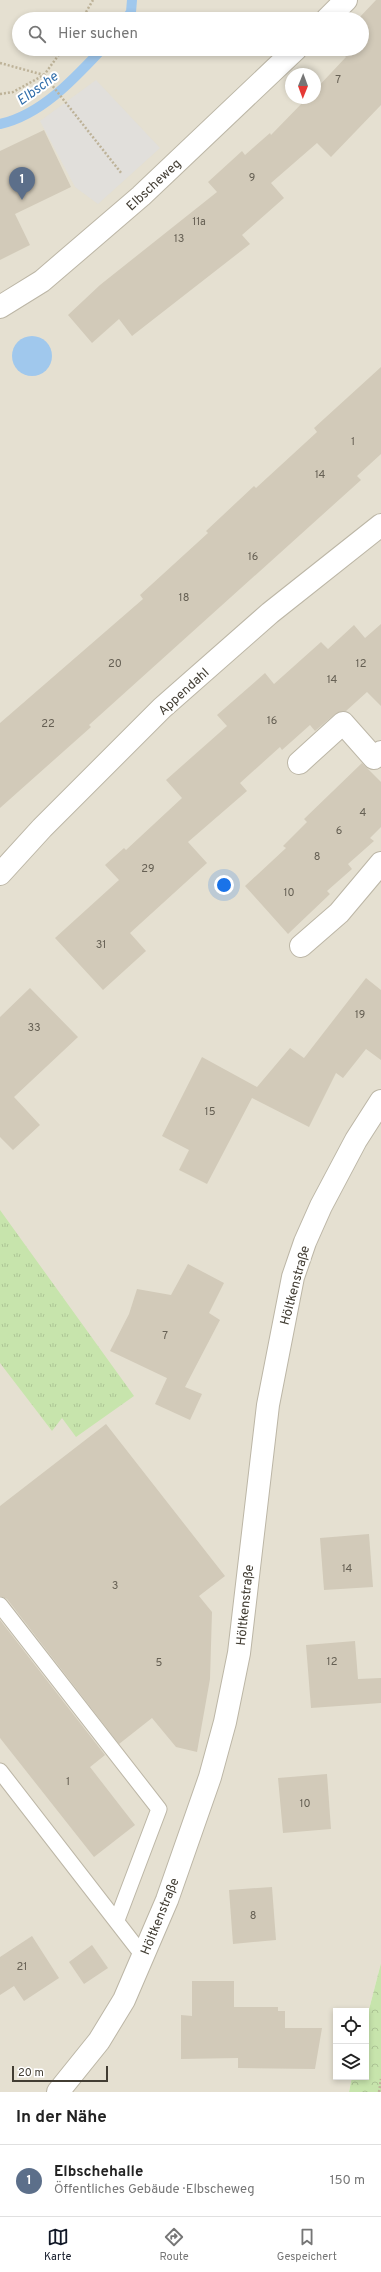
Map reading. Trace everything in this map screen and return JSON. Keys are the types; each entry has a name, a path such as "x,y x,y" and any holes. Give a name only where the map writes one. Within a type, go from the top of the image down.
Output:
{"street":[{"path":"334,12 346,0"},
{"name":"Elbscheweg","path":"0,307 42,282 140,196 289,56"},
{"name":"Appendahl","path":"0,874 42,828 162,708 270,613 381,525"},
{"path":"299,763 342,723 374,758 381,752"},
{"path":"301,946 339,913 381,863"},
{"name":"Höltkenstraße","path":"58,2092 99,2041 124,2000 144,1956 189,1840 226,1722 239,1653 268,1405 293,1277 305,1242 321,1206 356,1140 381,1101"}],"lane":[{"path":"0,1605 159,1809 117,1920"},
{"path":"0,1771 144,1956"}],"path":[{"path":"86,12 93,0"},
{"path":"0,94 13,92 44,75 58,56"},
{"path":"0,63 44,75 140,196"},
{"path":"379,2092 381,2079"}],"shaded area":[{"path":"0,0 381,0 381,1963 369,2009 369,2008 333,2008 333,2080 351,2080 349,2092 0,2092"},
{"path":"96,80 160,148 98,204 75,187 40,121"}],"green space":[{"path":"0,1210 134,1396 76,1437 62,1418 52,1431 0,1363"},
{"path":"381,1963 381,2092 349,2092 351,2080 369,2080 369,2009"}],"water":[{"path":"32,336 40,338 46,342 50,348 52,356 50,364 46,370 40,374 32,376 24,374 18,370 14,364 12,356 14,348 18,342 24,338"}],"building":[{"path":"376,0 381,0 381,105 331,157 317,143 271,183 284,198 242,235 250,244 132,336 119,319 92,343 68,315 100,285 217,192 208,182 242,151 245,155 270,133 271,135 301,104 321,104 321,84 346,57 345,56 369,56 369,12 365,12"},
{"path":"44,130 71,187 15,214 30,245 0,260 0,151"},
{"path":"381,367 381,454 357,476 361,480 89,725 91,727 0,808 0,723 143,599 140,595 208,533 206,531 254,486 256,488 317,432 314,428"},
{"path":"381,624 381,706 367,692 346,711 335,714 315,731 310,725 282,750 280,747 240,783 247,791 188,842 207,863 130,933 146,951 103,990 55,938 119,880 105,865 124,848 126,850 182,798 166,780 227,726 217,715 265,673 274,684 321,642 328,649 354,625 365,638"},
{"path":"362,763 381,782 381,827 370,838 374,841 348,864 352,869 327,891 330,894 288,934 245,886 286,848 283,846 307,822 304,819"},
{"path":"366,978 381,990 381,1060 366,1049 343,1078 336,1073 309,1127 252,1098 207,1184 179,1170 189,1150 162,1136 202,1057 257,1087 290,1048 304,1058"},
{"path":"30,988 78,1037 14,1097 40,1125 13,1150 0,1137 0,1017"},
{"path":"188,1264 224,1283 209,1313 220,1320 185,1387 202,1394 190,1420 155,1404 167,1378 110,1351 129,1314 137,1289 171,1295"},
{"path":"106,1424 225,1576 199,1596 212,1612 210,1679 197,1752 176,1747 152,1718 119,1744 7,1599 0,1596 0,1506"},
{"path":"369,1534 373,1587 324,1590 320,1538"},
{"path":"0,1620 105,1755 90,1767 135,1825 94,1857 0,1738"},
{"path":"355,1641 358,1679 381,1678 381,1703 311,1708 306,1645"},
{"path":"327,1774 331,1829 283,1833 278,1778"},
{"path":"272,1887 276,1940 233,1944 229,1890"},
{"path":"32,1936 59,1978 24,2001 14,1986 0,1995 0,1957"},
{"path":"92,1945 108,1968 84,1984 69,1962"},
{"path":"192,1981 234,1981 234,2007 278,2007 278,2011 285,2011 285,2028 322,2028 315,2069 238,2068 238,2058 181,2059 181,2015 192,2016"}],"waterway":[{"name":"Elbsche","path":"131,12 132,0"},
{"name":"Elbsche","path":"0,124 29,113 43,104 68,84 95,56"}],"place":[{"name":"Elbschehalle","path":"22,200"}]}
